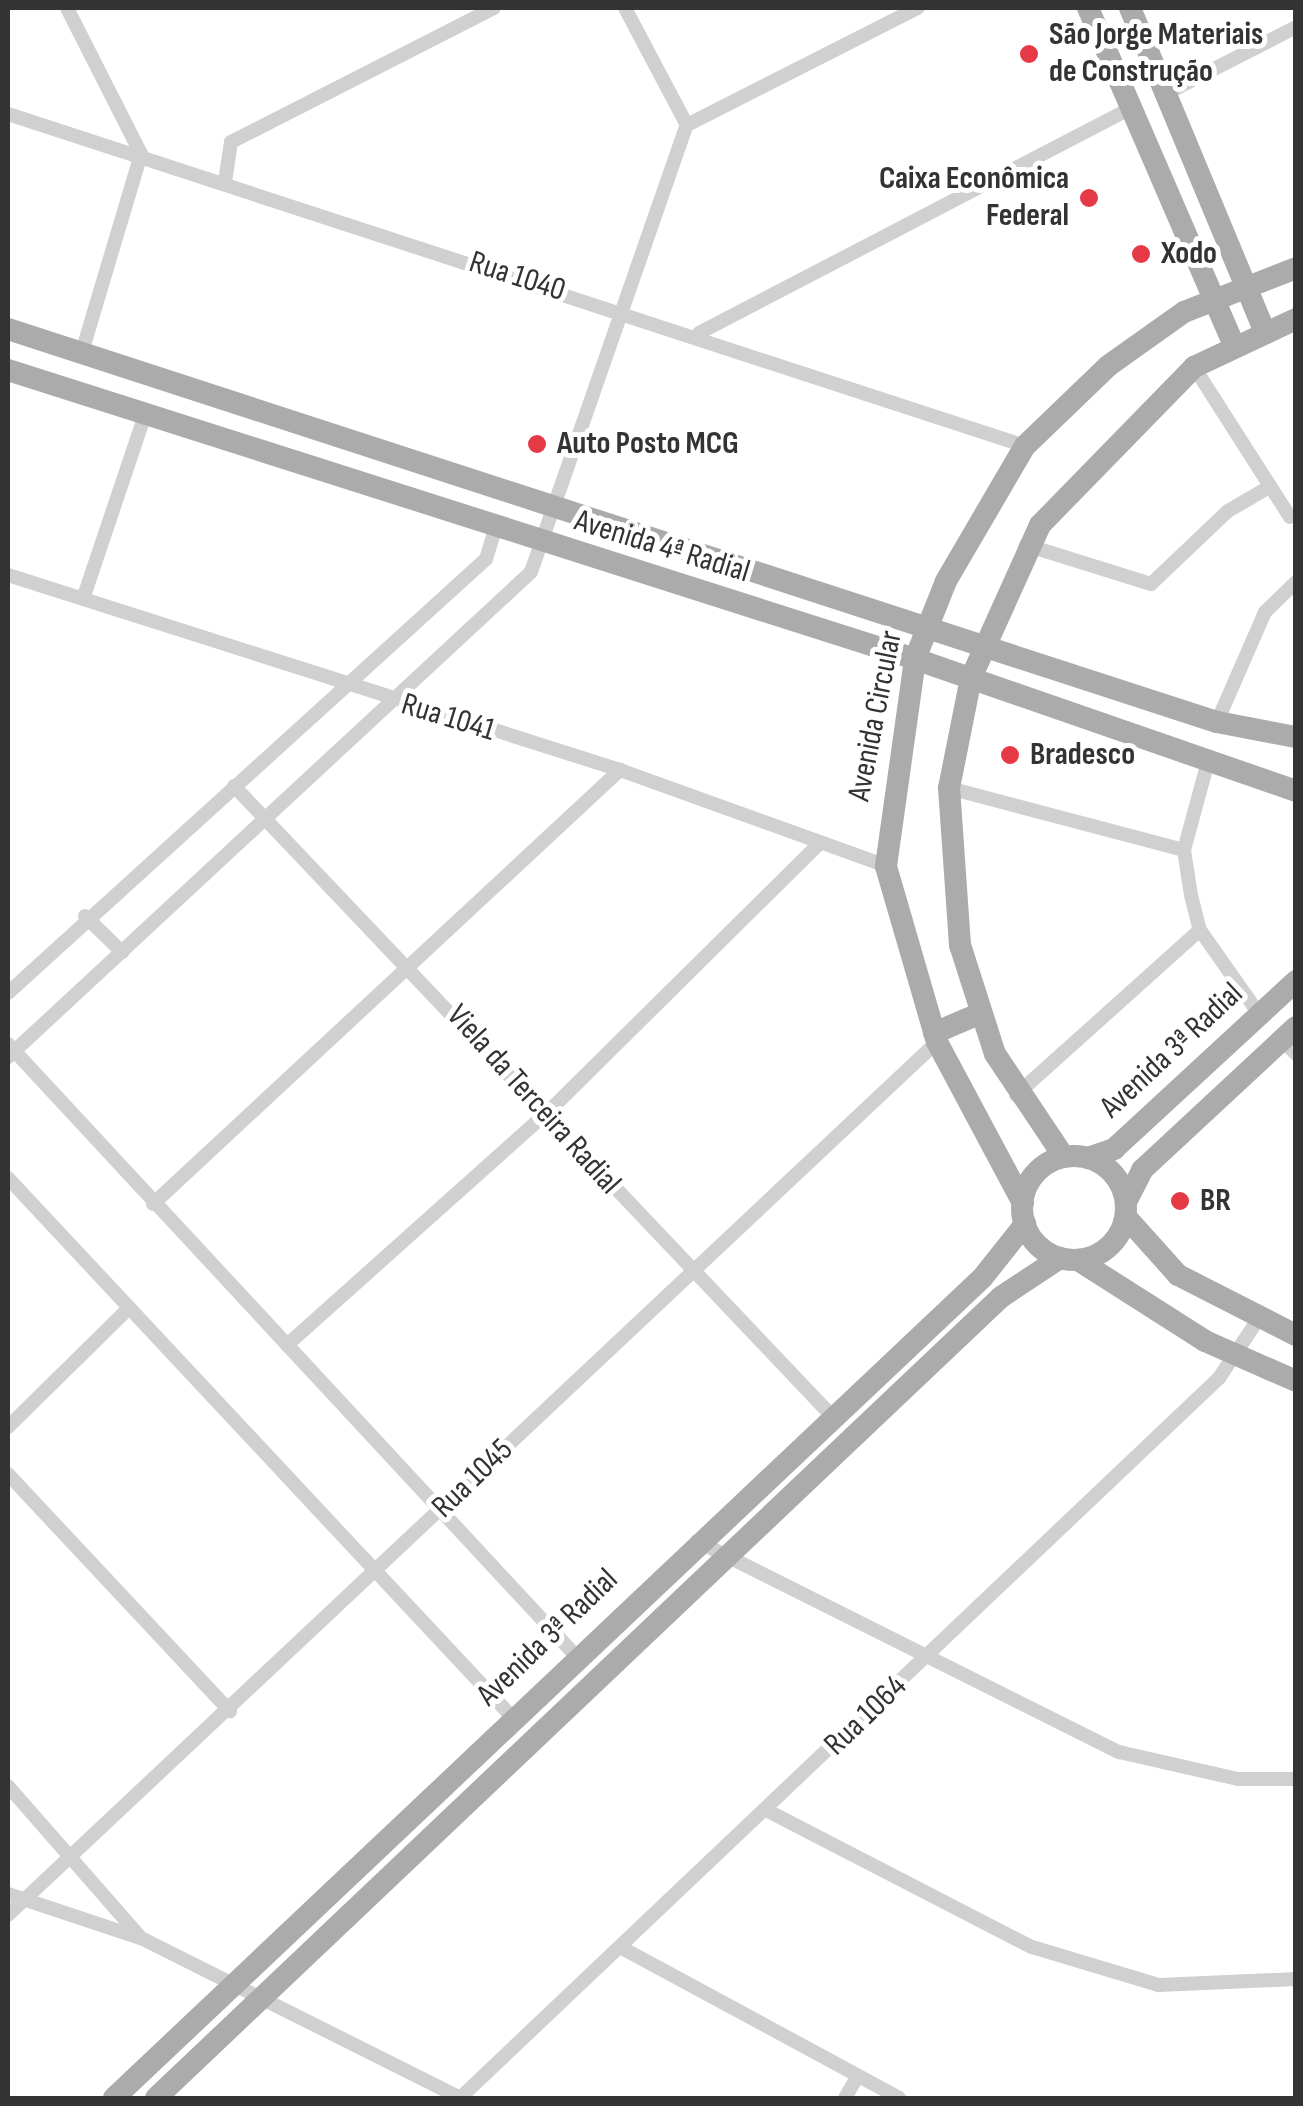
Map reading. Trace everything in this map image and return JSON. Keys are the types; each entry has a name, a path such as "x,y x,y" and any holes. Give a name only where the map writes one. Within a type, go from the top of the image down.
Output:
{"main road":[{"path":"1088,8 1235,347"},
{"path":"1130,8 1248,284 1265,333"},
{"name":"Avenida Circular","path":"1024,1214 935,1038 886,866 916,659 926,624 1024,446 1108,366 1215,300 1296,268"},
{"path":"1064,1157 1016,1095 979,1014 950,876 949,788 971,678 1026,544 1194,367 1296,319"},
{"name":"Avenida 4ª Radial","path":"8,328 1218,722 1296,738"},
{"name":"Avenida 4ª Radial","path":"8,370 547,546 916,659 1209,757 1296,791"},
{"name":"Avenida 3ª Radial","path":"1088,1158 1114,1149 1296,982"},
{"path":"935,1038 979,1014"},
{"name":"Avenida 3ª Radial","path":"1126,1210 1142,1170 1291,1040"},
{"path":"1296,1335 1258,1321 1161,1262 1126,1210 1114,1174 1088,1158 1064,1157 1037,1172 1024,1214 1069,1259 1238,1359 1296,1381"},
{"path":"1069,1259 1110,1246 1126,1210"},
{"name":"Avenida 3ª Radial","path":"114,2098 697,1541 984,1276 1024,1214"},
{"name":"Avenida 3ª Radial","path":"382,1878 1002,1297 1069,1259"},
{"path":"576,1656 596,1664 637,1642"},
{"path":"156,2098 264,1998 515,1739 512,1717"}],"street":[{"path":"67,8 140,154 82,352"},
{"path":"225,182 231,142 494,8"},
{"path":"625,8 687,125"},
{"path":"576,1656 10,1050 267,820 532,572 547,546 556,507 687,125 918,8"},
{"path":"1168,92 1296,28"},
{"path":"699,333 1131,108"},
{"name":"Rua 1040","path":"8,114 699,333 1024,446"},
{"path":"1194,367 1290,517"},
{"path":"82,599 145,415"},
{"path":"1026,544 1151,584 1228,512 1269,487"},
{"path":"8,993 85,916 486,560 495,529"},
{"name":"Rua 1041","path":"8,576 341,686 620,770 818,845 886,866"},
{"path":"1218,722 1265,612 1296,582"},
{"path":"1209,757 1184,850 1200,930 1259,1014"},
{"path":"154,1204 620,770"},
{"name":"Viela da Terceira Radial","path":"234,786 548,1112 688,1273 832,1415"},
{"path":"949,788 1184,850"},
{"path":"286,1346 548,1112 818,845"},
{"path":"85,916 122,952"},
{"path":"1016,1095 1200,930"},
{"name":"Rua 1045","path":"8,1915 376,1574 935,1038"},
{"path":"8,1178 512,1717"},
{"path":"8,1427 129,1308"},
{"name":"Rua 1064","path":"460,2098 768,1810 1238,1359 1258,1321"},
{"path":"8,1474 230,1711"},
{"path":"697,1541 924,1659 1120,1752 1175,1769 1296,1778"},
{"path":"8,1786 141,1938"},
{"path":"768,1810 1032,1947 1159,1986 1296,1979"},
{"path":"8,1894 141,1938 460,2098"},
{"path":"622,1948 856,2079 899,2098"},
{"path":"845,2098 856,2079"}],"place":[{"name":"São Jorge Materiais de Construção","path":"1029,54"},
{"name":"Caixa Econômica Federal","path":"1089,198"},
{"name":"Xodo","path":"1141,254"},
{"name":"Auto Posto MCG","path":"537,444"},
{"name":"Bradesco","path":"1010,755"},
{"name":"BR","path":"1180,1201"}]}
